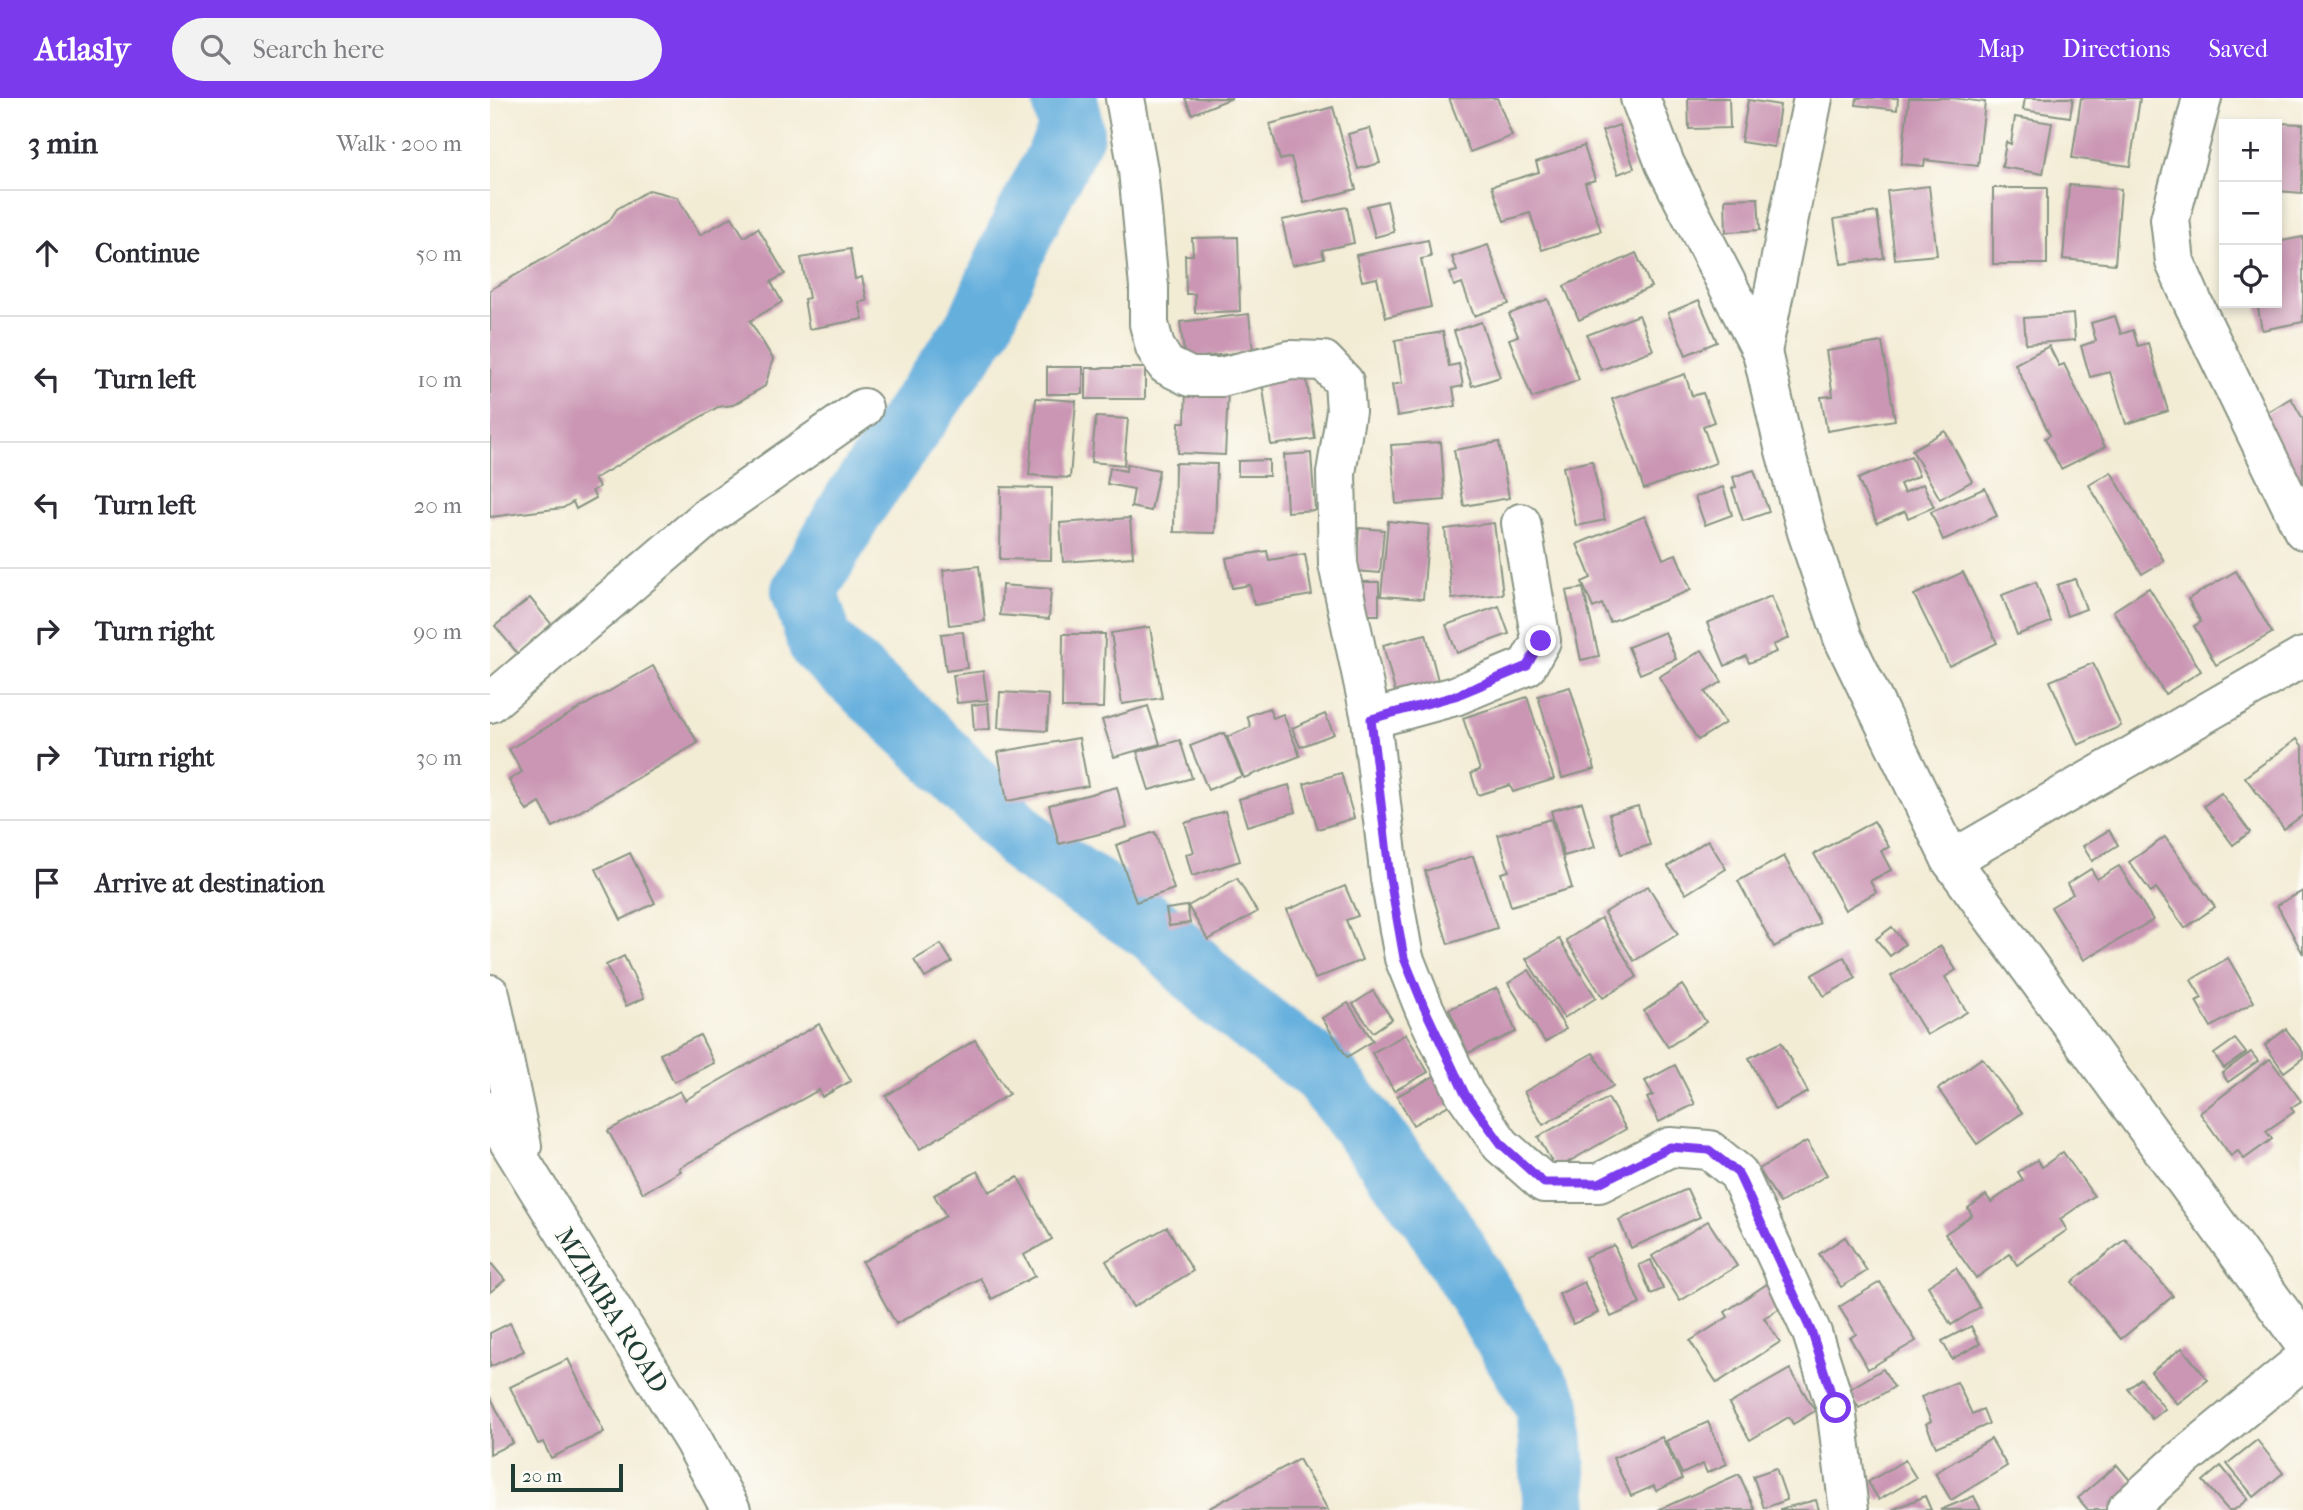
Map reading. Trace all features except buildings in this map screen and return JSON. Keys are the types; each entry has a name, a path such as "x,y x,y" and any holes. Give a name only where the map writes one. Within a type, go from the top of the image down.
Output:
{"street":[{"path":"1125,98 1138,170 1150,287 1150,324 1155,347 1166,365 1190,377 1222,377 1290,360 1324,361 1344,382 1346,411 1336,473 1338,564 1371,719 1390,879 1404,958 1465,1094 1502,1145 1544,1183 1599,1183 1670,1147 1709,1150 1738,1173 1812,1333 1836,1408 1849,1510"},
{"path":"1640,98 1665,164 1762,352 1807,532 1843,638 1951,860 2303,1342"},
{"path":"1762,352 1813,98"},
{"path":"2203,98 2170,219 2175,262 2303,530"},
{"path":"490,703 710,515 863,408"},
{"path":"1371,719 1455,696 1527,666 1541,641 1521,523"},
{"path":"1951,860 2303,657"},
{"path":"490,994 528,1175"},
{"name":"MZIMBA ROAD","path":"490,1111 693,1440 731,1510"},
{"path":"2126,1510 2180,1461 2303,1360"}],"waterway":[{"path":"1065,98 1071,133 1024,225 978,328 855,503 804,591 821,644 919,734 1034,851 1156,931 1223,997 1323,1073 1433,1216 1548,1406 1556,1510"}],"route":[{"path":"1541,641 1527,666 1455,696 1371,719 1390,879 1404,958 1465,1094 1502,1145 1544,1183 1599,1183 1670,1147 1709,1150 1738,1173 1812,1333 1836,1408"}]}
